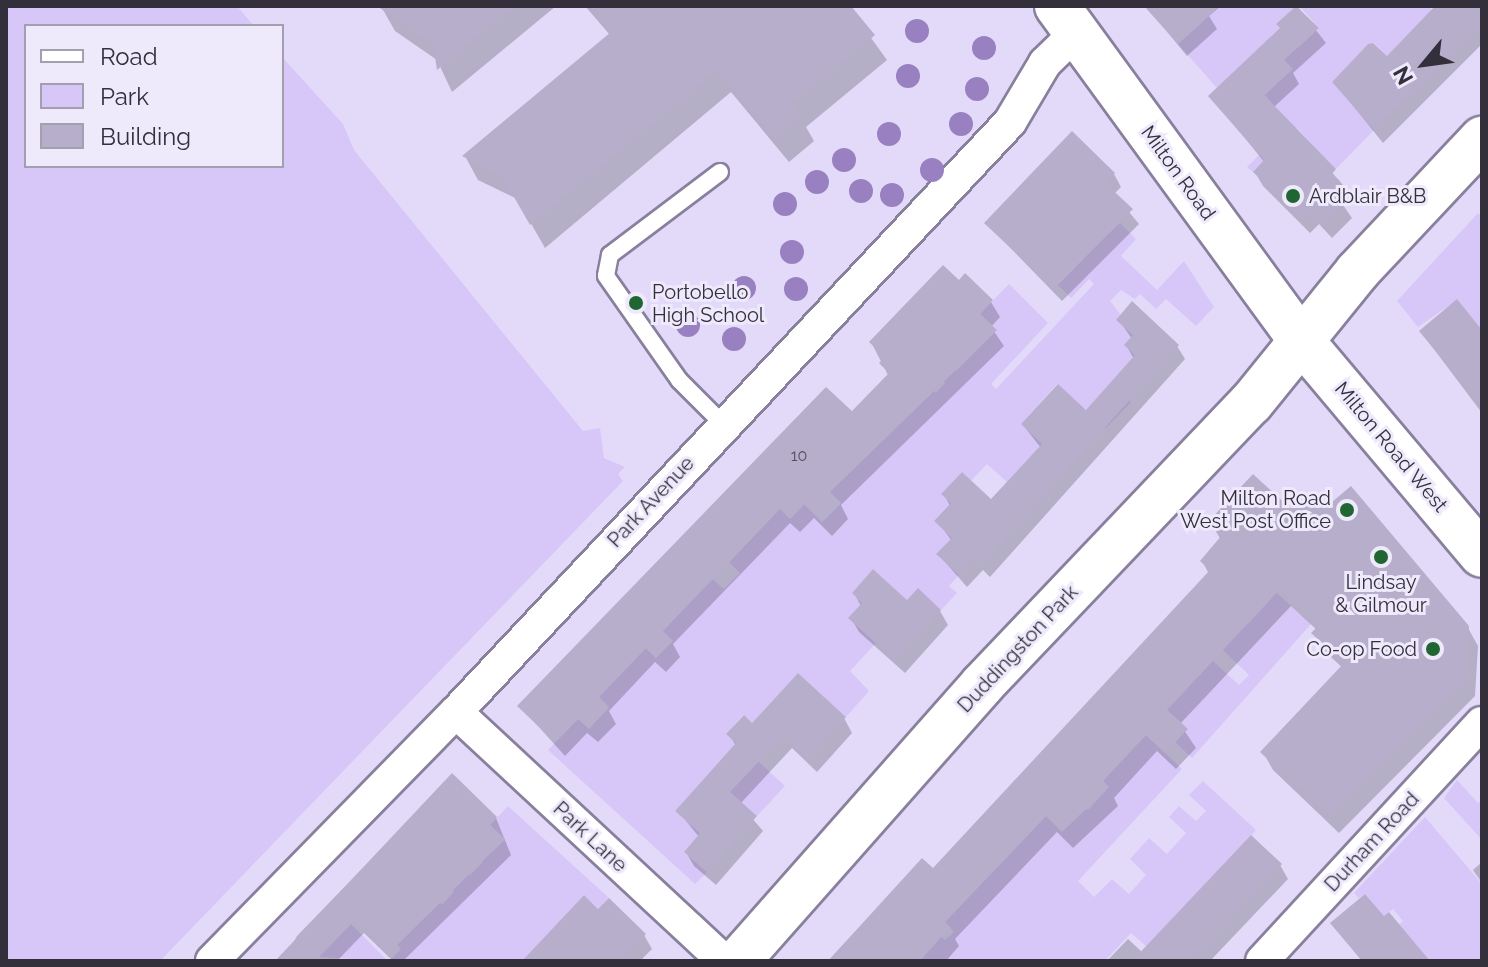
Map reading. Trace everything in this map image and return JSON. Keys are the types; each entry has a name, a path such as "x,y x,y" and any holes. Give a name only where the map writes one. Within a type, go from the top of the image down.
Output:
{"main road":[{"name":"Milton Road","path":"1066,20 1300,339"},
{"name":"Duddingston Park","path":"738,961 982,685 1246,409 1300,339 1482,139"},
{"name":"Milton Road West","path":"1300,339 1482,555"}],"street":[{"name":"Park Avenue","path":"212,961 456,712 723,424 1010,122 1066,20"},
{"name":"Park Lane","path":"456,712 724,961"},
{"name":"Durham Road","path":"1277,955 1482,723"}],"lane":[{"path":"720,172 610,255 606,276 679,380 723,424"}],"green space":[{"path":"6,6 237,6 252,24 24,24 24,168 284,168 284,59 343,124 354,150 583,431 600,428 604,458 625,467 618,474 623,481 160,961 6,961"},
{"path":"1203,6 1296,6 1276,24 1298,48 1319,28 1299,6 1428,6 1434,11 1387,56 1374,43 1367,45 1332,82 1374,130 1336,169 1315,148 1298,156 1311,143 1297,128 1253,172 1247,167 1260,154 1273,105 1265,95 1292,69 1268,41 1217,88 1178,44 1210,15"},
{"path":"1478,213 1482,217 1482,336 1471,330 1477,324 1457,300 1418,327 1397,301"},
{"path":"1120,223 1136,239 1121,256 1157,290 1184,261 1214,307 1196,326 1166,299 1156,309 1140,294 1135,299 1121,290 1110,301 1121,315 1116,320 1133,335 1136,355 1111,383 1131,402 1106,428 1057,384 1021,424 1045,446 1016,472 1017,491 987,464 971,481 962,472 941,494 951,503 934,521 952,538 937,555 959,575 949,586 957,593 941,610 918,589 907,600 873,569 852,593 862,603 849,618 876,643 850,671 869,691 846,717 798,673 752,723 743,715 727,733 785,786 757,816 708,774 675,811 700,833 684,852 707,872 695,884 548,750 578,719 589,728 609,708 599,697 646,648 656,658 672,641 662,631 712,579 724,589 740,573 729,562 780,508 791,518 805,504 823,521 841,503 820,482 903,421 920,377 936,393 945,383 929,367 940,356 956,371 997,330 980,314 1009,284 1048,323 991,384 996,389 1094,284 1089,279 1071,298 1031,259 1106,236"},
{"path":"1257,575 1311,624 1192,758 1175,742 1167,710 1155,698 1186,664 1199,676 1212,660 1239,685 1249,675 1183,612 1229,607 1248,624 1271,599"},
{"path":"1146,735 1182,769 1078,881 1094,897 1112,879 1129,894 1146,875 1130,859 1149,838 1167,854 1186,833 1169,817 1179,806 1196,821 1206,811 1189,795 1203,781 1256,830 1147,947 1131,933 1105,961 920,961 934,930 945,940 954,932 945,922 1046,816 1089,809 1109,787 1102,780"},
{"path":"1457,780 1478,803 1482,800 1482,840 1444,798"},
{"path":"508,806 609,898 598,909 584,895 538,944 555,961 389,961 401,949 396,943 438,901 442,905 454,892 440,877 455,861 470,875 483,862 468,847 477,838 492,852 505,840 490,825"},
{"path":"1425,817 1482,884 1482,961 1411,961 1418,947 1408,935 1389,934 1403,921 1393,909 1384,916 1365,894 1359,898 1354,893"},
{"path":"351,924 388,961 319,957"}],"building":[{"path":"377,6 514,6 437,70 433,44"},
{"path":"589,6 851,6 875,35 792,104 802,116 775,139 717,70 530,225 502,176 462,156 611,32"},
{"path":"1144,6 1220,6 1178,44"},
{"path":"1296,6 1319,28 1284,60 1293,69 1264,95 1336,169 1332,174 1340,181 1332,190 1345,203 1323,226 1310,212 1302,220 1253,172 1264,160 1208,96 1280,28 1276,24"},
{"path":"1435,6 1482,6 1482,27 1374,130 1332,82 1368,44 1373,43 1387,56"},
{"path":"1072,131 1115,173 1105,183 1133,209 1054,289 984,223"},
{"path":"943,265 959,280 965,273 993,300 980,314 997,330 830,492 841,503 822,522 804,504 790,519 780,509 663,631 673,641 656,658 646,648 599,697 609,707 589,729 578,719 555,742 517,706 826,387 852,411 889,373 879,363 885,357 869,342"},
{"path":"1457,299 1482,330 1480,405 1419,331"},
{"path":"1132,301 1179,345 982,565 975,558 959,575 936,554 952,538 934,521 951,503 941,494 962,472 991,499 1042,444 1021,424 1058,384 1086,410 1135,355 1124,345 1133,335 1116,320"},
{"path":"1253,474 1290,508 1332,502 1351,486 1469,626 1466,678 1328,816 1260,752 1344,663 1311,633 1318,626 1280,589 1167,710 1188,729 1165,753 1146,735 1103,781 1109,787 1062,832 1046,816 945,922 950,927 920,961 828,961 922,858 933,868 1210,570 1200,561 1222,535 1208,522"},
{"path":"873,569 907,600 918,588 941,610 896,661 848,618 862,603 852,593"},
{"path":"798,673 846,717 808,759 783,736 730,792 757,816 707,872 684,852 700,833 675,811 736,743 726,734 744,715 752,723"},
{"path":"452,773 497,817 490,825 505,839 389,953 355,920 315,961 275,961"},
{"path":"1251,835 1282,864 1191,961 1132,961"},
{"path":"1365,894 1384,916 1389,912 1430,961 1362,961 1330,923"},
{"path":"584,895 598,909 609,898 646,934 620,961 522,961"}],"place":[{"name":"Ardblair B&B","path":"1293,196"},
{"name":"Portobello High School","path":"636,303"},
{"name":"Milton Road West Post Office","path":"1347,510"},
{"name":"Lindsay & Gilmour","path":"1381,557"},
{"name":"Co-op Food","path":"1433,649"}]}
